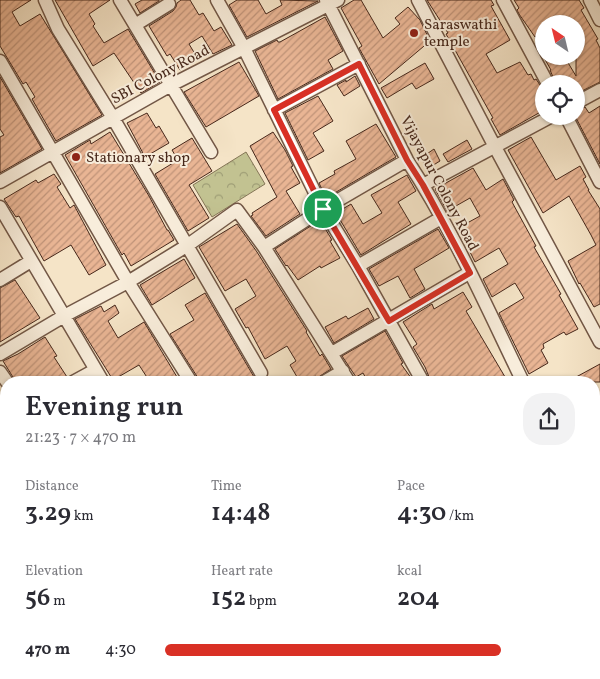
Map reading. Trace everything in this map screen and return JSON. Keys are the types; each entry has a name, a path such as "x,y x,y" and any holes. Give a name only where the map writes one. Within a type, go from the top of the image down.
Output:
{"street":[{"path":"45,0 58,28 188,245 261,373"},
{"path":"120,0 211,152"},
{"path":"217,0 244,48 323,209 358,266 420,376"},
{"path":"418,0 600,342"},
{"path":"503,0 543,75"},
{"path":"590,0 600,20"},
{"path":"135,25 173,1"},
{"name":"SBI Colony Road","path":"0,182 171,85 331,2"},
{"name":"Vijayapur Colony Road","path":"331,2 359,64 407,160 423,185 470,273 520,376"},
{"path":"0,61 128,282 187,376"},
{"path":"274,110 359,64"},
{"path":"585,98 600,90"},
{"path":"423,185 535,125"},
{"path":"571,125 600,182"},
{"path":"264,247 323,209 407,160"},
{"path":"0,207 99,376"},
{"path":"0,354 64,316 128,282 188,245 236,210 264,247 345,376"},
{"path":"358,266 441,218"},
{"path":"0,280 31,260"},
{"path":"332,353 470,273"},
{"path":"84,376 95,370"}],"green space":[{"path":"246,152 265,184 212,217 193,185"}],"building":[{"path":"0,0 31,0 12,12 20,26 40,14 102,115 56,141 32,99 35,97 26,82 23,84 0,46"},
{"path":"55,0 110,0 89,14 95,24 93,26 104,43 128,29 160,82 141,93 114,53 93,66"},
{"path":"142,0 159,1 140,13 135,4"},
{"path":"181,0 190,0 199,15 203,13 214,31 221,27 232,45 213,54 202,36 189,44 198,59 180,70 170,54 167,56 149,26 173,11"},
{"path":"237,0 258,0 266,14 282,5 280,0 318,1 247,37 229,5"},
{"path":"354,0 361,0 383,38 400,24 395,18 408,7 420,20 430,41 379,84 359,48 362,46 341,8"},
{"path":"427,0 491,0 494,5 491,6 510,40 486,54 497,73 520,62 528,75 531,74 535,80 535,115 500,135 491,119 493,118 446,34 448,33"},
{"path":"514,0 579,0 584,8 581,10 584,15 535,15 535,37 519,14 517,10 519,8"},
{"path":"325,17 343,51 328,60 333,69 278,99 255,51 277,40 280,42"},
{"path":"585,17 598,39 596,40 600,48 600,82 585,90 585,75 576,75 576,65 585,65"},
{"path":"239,62 259,96 206,127 184,92"},
{"path":"425,63 434,79 416,89 412,83 387,98 381,88"},
{"path":"548,65 569,65 575,75 552,75"},
{"path":"355,76 360,86 344,96 337,85"},
{"path":"0,77 42,149 0,173 0,137 4,135 0,129"},
{"path":"318,96 333,121 313,133 324,151 308,160 285,113"},
{"path":"600,106 600,164 580,125 585,125 585,107 589,113"},
{"path":"147,113 156,128 159,126 169,143 145,157 127,123"},
{"path":"376,124 396,157 326,198 319,183 335,174 334,171 356,159 346,141"},
{"path":"110,132 174,240 131,266 124,253 122,255 65,155 90,140 91,144"},
{"path":"273,132 285,150 293,166 291,167 300,183 286,191 300,214 266,236 251,216 253,215 252,213 277,197 250,146"},
{"path":"531,137 556,180 580,166 586,177 583,179 588,190 600,209 600,304 594,307 579,284 568,261 596,245 591,235 569,196 543,213 508,150"},
{"path":"192,138 212,171 189,185 209,218 188,231 155,174 178,160 172,150"},
{"path":"467,140 472,149 448,162 443,154"},
{"path":"434,149 440,161 427,169 421,158"},
{"path":"473,168 486,190 503,179 514,200 512,202 536,246 534,247 561,294 559,295 578,329 566,335 564,332 543,344 544,348 541,350 548,363 529,374 499,313 524,298 515,283 492,297 483,279 508,264 499,248 475,262 458,228 480,216 470,198 447,211 435,189"},
{"path":"54,174 61,184 57,187 70,208 74,205 106,265 89,275 71,245 44,261 19,216 16,217 4,199 36,180 38,183"},
{"path":"407,175 416,191 398,202 411,224 361,255 336,213 351,204 363,224 382,213 371,195"},
{"path":"320,220 340,258 321,268 320,266 298,280 275,249"},
{"path":"237,224 307,331 320,356 322,354 331,369 320,376 296,376 290,365 296,361 287,346 265,359 248,327 246,328 235,309 256,296 246,279 225,291 199,247"},
{"path":"438,229 449,248 414,269 425,289 410,298 398,276 379,286 369,269"},
{"path":"184,259 195,278 152,305 140,285"},
{"path":"15,280 40,318 0,342 0,288"},
{"path":"463,292 472,307 466,311 504,376 429,376 413,347 417,344 403,322 432,304 434,309"},
{"path":"205,293 253,376 197,376 170,334 194,320 185,305"},
{"path":"115,305 119,313 108,321 118,338 144,322 176,376 146,376 139,365 120,376 111,376 75,319 101,306 104,312"},
{"path":"368,308 374,319 334,343 325,327 346,316 348,319"},
{"path":"385,331 403,363 401,364 410,376 365,376 363,373 355,376 342,356"},
{"path":"45,337 57,356 54,357 66,376 12,376 3,361"},
{"path":"600,364 600,376 578,376"}],"place":[{"name":"Saraswathi temple","path":"414,33"},
{"name":"Stationary shop","path":"76,157"}],"route":[{"path":"359,64 407,160 423,185 470,273 389,321 323,209 274,110 359,64"}]}
